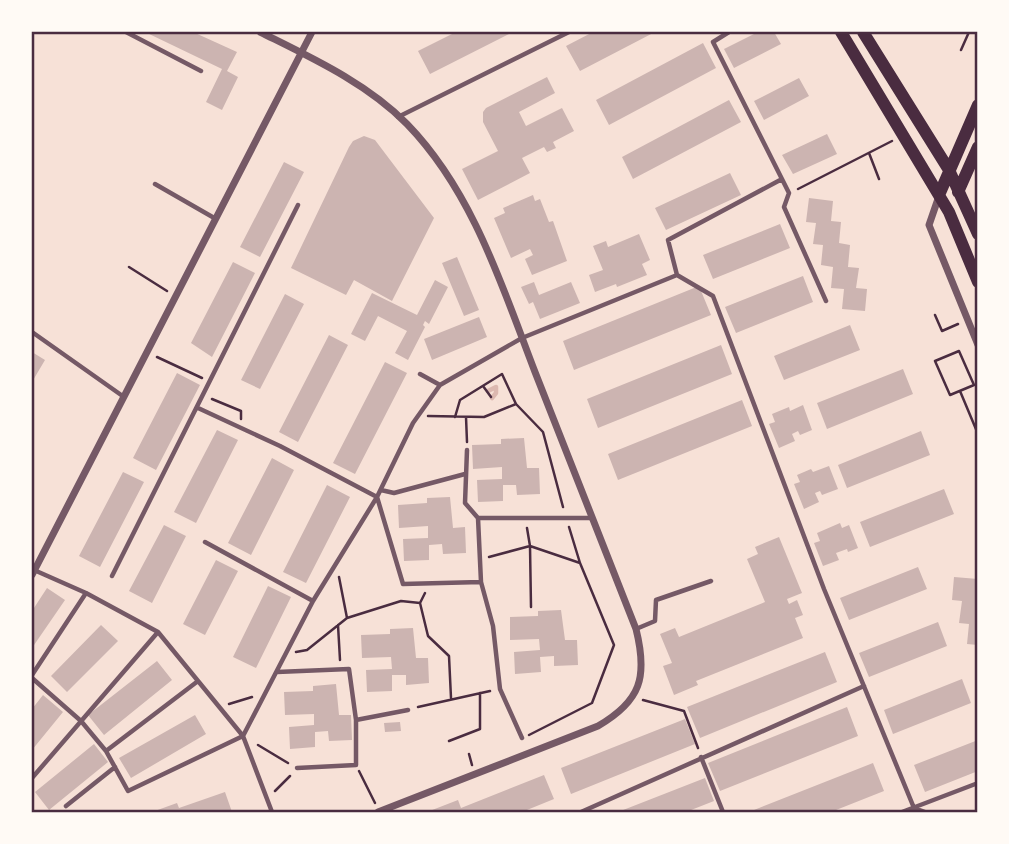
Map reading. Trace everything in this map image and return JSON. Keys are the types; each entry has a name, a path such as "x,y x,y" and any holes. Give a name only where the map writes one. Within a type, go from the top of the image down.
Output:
{"main road":[{"path":"841,32 949,212 978,282"},
{"path":"863,32 949,170 978,233"},
{"path":"939,195 978,105"},
{"path":"949,212 978,147"}],"street":[{"path":"260,32 301,52 365,91 398,117 432,152 454,186 487,248 636,629 641,650 640,674 634,698 620,713 598,726 379,812"},
{"path":"33,572 312,32"},
{"path":"939,195 929,225 978,345"}],"lane":[{"path":"126,32 201,71"},
{"path":"398,117 569,32"},
{"path":"729,32 713,42 789,193 784,207 825,301"},
{"path":"782,179 668,240 677,275 713,296 824,589 914,808 925,813"},
{"path":"155,184 216,219"},
{"path":"113,576 298,205"},
{"path":"86,593 32,676 81,721 106,751 128,791 243,736 313,601 377,497 418,416 440,385 522,338 677,275"},
{"path":"32,332 124,397"},
{"path":"420,374 440,385"},
{"path":"198,408 240,426 377,497 403,584 481,582"},
{"path":"467,450 465,503 478,518 481,582 492,626 500,689 522,738"},
{"path":"380,490 394,494 465,474"},
{"path":"478,518 592,518"},
{"path":"205,542 313,601"},
{"path":"33,572 86,593 158,632 243,736 272,813"},
{"path":"636,629 656,621 656,600 711,581"},
{"path":"32,778 158,632"},
{"path":"276,672 349,669 356,720 356,765 297,768"},
{"path":"106,751 198,681"},
{"path":"581,813 864,686"},
{"path":"356,720 408,710"},
{"path":"701,757 723,813"},
{"path":"66,806 115,767"},
{"path":"902,813 978,783"}],"path":[{"path":"961,50 969,32"},
{"path":"789,193 903,135"},
{"path":"869,153 879,179"},
{"path":"129,267 176,296"},
{"path":"935,315 942,331 967,320"},
{"path":"959,351 974,385 960,391 950,395 935,361 959,351"},
{"path":"147,352 211,382"},
{"path":"970,376 978,373"},
{"path":"455,417 460,400 502,374 516,404 542,432 580,563 614,645 592,703 522,738"},
{"path":"483,386 491,397"},
{"path":"960,391 978,433"},
{"path":"204,396 241,411 240,426"},
{"path":"418,416 484,416 516,404"},
{"path":"466,417 467,450"},
{"path":"525,518 530,546 531,607"},
{"path":"480,559 530,546 580,563"},
{"path":"336,564 348,618"},
{"path":"430,584 420,603 428,636 449,656 451,698"},
{"path":"285,654 307,650 348,618 401,601 420,603"},
{"path":"338,625 341,669"},
{"path":"408,710 451,698 500,689"},
{"path":"219,707 266,693"},
{"path":"449,741 480,729 480,693"},
{"path":"634,698 684,711 701,757"},
{"path":"243,736 297,768 267,800"},
{"path":"356,765 379,812"}],"building":[{"path":"145,32 193,32 237,52 227,71 238,77 222,110 206,102 222,69"},
{"path":"456,32 513,32 430,74 418,51"},
{"path":"593,32 655,32 580,71 566,46"},
{"path":"758,32 774,32 781,44 734,68 724,49"},
{"path":"703,43 716,68 609,125 596,100"},
{"path":"547,77 555,93 519,112 526,126 562,108 574,131 553,142 556,148 547,152 544,147 522,158 530,173 478,200 462,169 498,151 483,122 483,112"},
{"path":"799,78 809,96 764,120 754,101"},
{"path":"729,100 741,122 633,179 622,157"},
{"path":"827,134 837,154 793,174 782,155"},
{"path":"364,136 375,140 434,218 392,301 354,280 346,295 291,268 349,147 353,141"},
{"path":"284,162 304,172 260,257 240,247"},
{"path":"730,173 741,195 666,230 655,208"},
{"path":"533,195 535,201 540,199 549,222 553,221 567,261 532,275 525,259 533,255 530,249 511,258 494,218 505,213 503,208"},
{"path":"809,198 833,201 831,221 841,222 839,243 850,245 848,267 859,268 856,288 867,289 865,311 842,309 844,289 831,288 833,267 821,265 823,245 813,244 816,223 806,222"},
{"path":"780,224 790,248 713,279 703,255"},
{"path":"639,234 650,260 642,264 647,275 595,292 589,275 603,270 593,246 606,241 608,247"},
{"path":"457,257 479,310 464,316 442,263"},
{"path":"233,262 255,273 212,357 191,343"},
{"path":"803,276 813,302 736,333 725,307"},
{"path":"435,280 448,287 429,324 425,321 425,327 408,360 395,353 407,331 378,316 365,341 351,334 372,293 417,315"},
{"path":"534,282 539,295 571,282 580,303 540,319 533,302 529,304 521,287"},
{"path":"699,286 711,315 574,370 563,341"},
{"path":"285,294 304,304 260,389 241,380"},
{"path":"479,317 487,337 432,360 424,339"},
{"path":"850,325 860,350 784,380 774,356"},
{"path":"329,335 348,345 298,442 279,432"},
{"path":"721,345 732,374 598,428 587,399"},
{"path":"32,352 45,360 32,382"},
{"path":"385,362 407,373 355,474 333,463"},
{"path":"903,369 913,394 827,429 817,403"},
{"path":"177,373 200,385 156,470 133,458"},
{"path":"742,400 752,426 618,480 608,454"},
{"path":"803,405 812,430 800,435 798,431 792,434 795,441 779,448 769,424 775,422 772,414 789,407 790,411"},
{"path":"217,430 238,440 196,523 174,512"},
{"path":"921,431 930,455 847,488 838,465"},
{"path":"524,438 527,468 539,468 540,494 517,495 516,485 503,485 503,501 478,502 477,480 502,479 502,467 473,469 472,445 501,444 501,439"},
{"path":"272,458 294,470 251,555 228,543"},
{"path":"829,466 838,489 822,495 820,491 815,493 819,502 804,509 794,484 800,482 797,475"},
{"path":"123,472 144,482 100,567 79,556"},
{"path":"327,485 350,497 306,583 283,572"},
{"path":"944,489 954,514 870,547 860,522"},
{"path":"450,497 453,528 465,527 466,553 443,554 442,544 429,545 429,560 404,561 403,539 428,538 428,526 399,528 398,505 427,503 427,498"},
{"path":"840,523 842,528 849,525 858,548 836,553 839,560 823,566 814,543 820,541 817,533"},
{"path":"164,525 186,536 152,603 129,591"},
{"path":"779,537 802,593 787,599 789,604 797,600 803,615 795,618 803,638 696,681 698,685 674,695 663,666 672,663 660,634 675,628 679,637 765,602 747,559 758,554 755,547"},
{"path":"216,560 238,571 205,635 183,624"},
{"path":"918,567 927,589 849,620 840,598"},
{"path":"954,577 978,579 978,645 967,644 969,624 959,623 962,601 952,600"},
{"path":"268,586 291,597 256,668 233,657"},
{"path":"47,588 65,600 32,648 32,611"},
{"path":"561,610 565,640 577,640 578,665 554,666 554,656 540,657 541,672 515,674 514,652 540,650 539,639 510,640 510,617 538,616 538,611"},
{"path":"938,622 947,646 869,677 859,653"},
{"path":"101,625 118,641 67,692 51,676"},
{"path":"413,628 416,658 428,658 429,683 406,685 406,675 392,675 392,691 367,692 366,670 392,669 391,657 362,658 361,635 390,634 390,629"},
{"path":"825,652 837,682 700,738 687,707"},
{"path":"157,661 172,680 104,735 88,715"},
{"path":"962,679 971,703 893,734 884,710"},
{"path":"336,684 339,715 351,715 352,740 329,741 328,731 315,732 315,747 290,749 289,727 314,725 314,714 285,715 284,692 313,691 313,686"},
{"path":"43,695 63,712 32,750 32,709"},
{"path":"847,707 858,736 720,791 708,763"},
{"path":"195,715 206,734 131,778 119,758"},
{"path":"685,719 695,744 571,794 561,768"},
{"path":"400,722 401,731 385,732 384,723"},
{"path":"978,740 978,771 925,792 914,765"},
{"path":"94,744 108,762 49,810 35,792"},
{"path":"873,763 884,791 831,812 749,812"},
{"path":"544,775 554,799 522,812 427,812 458,800 461,808"},
{"path":"705,778 714,801 686,812 618,812"},
{"path":"225,792 232,812 152,812 177,803 179,808"}],"waterway":[{"path":"488,391 496,387 492,398"}]}
